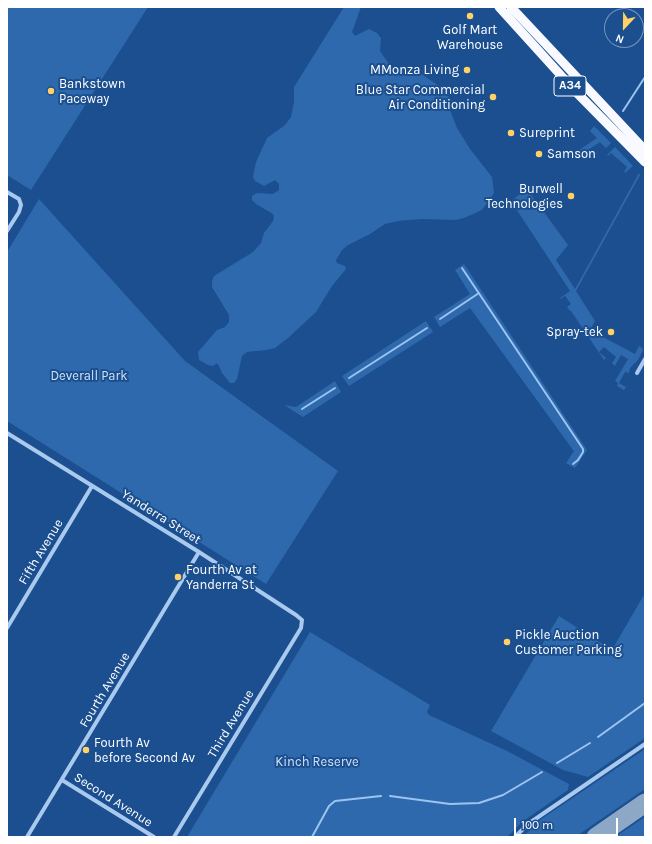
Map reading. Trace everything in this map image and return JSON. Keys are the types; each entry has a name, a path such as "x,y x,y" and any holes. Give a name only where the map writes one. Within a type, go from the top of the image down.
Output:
{"highway":[{"name":"A34","path":"499,7 576,92 645,162"},
{"name":"A34","path":"511,7 645,150"}],"street":[{"path":"7,192 19,199 21,203 21,208 7,231"},
{"path":"637,373 645,359"},
{"name":"Yanderra Street","path":"7,432 199,552 300,617 302,620"},
{"name":"Fifth Avenue","path":"7,628 92,486"},
{"name":"Fourth Avenue","path":"28,837 199,552"},
{"name":"Third Avenue","path":"174,837 301,628 302,620"},
{"path":"515,837 528,824 645,744"},
{"name":"Second Avenue","path":"62,780 154,837"}],"green space":[{"name":"Bankstown Paceway","path":"7,7 148,7 31,190 7,175"},
{"path":"344,7 361,7 352,32 355,36 369,29 377,33 381,38 380,51 389,64 402,71 420,73 442,88 452,101 450,110 457,128 470,149 492,177 494,193 482,210 464,218 456,220 422,219 398,221 385,224 370,234 348,245 342,250 336,260 337,263 345,266 346,269 332,286 316,312 275,348 247,352 242,356 237,379 234,383 230,383 222,373 217,363 213,366 199,360 198,352 217,330 225,327 229,322 229,315 212,287 212,281 214,276 253,252 261,243 264,233 273,221 273,214 256,204 252,200 252,196 257,193 273,194 279,190 279,184 275,180 264,186 255,181 253,177 256,162 267,138 285,125 291,117 294,102 294,87"},
{"path":"594,126 611,143 606,148 600,142 579,156 576,152 597,138 590,131"},
{"path":"615,147 633,166 625,173 624,172 627,167 611,153 608,156 607,155"},
{"path":"639,173 640,175 576,291 595,321 590,330 635,354 639,346 643,350 638,360 630,368 629,373 625,372 619,383 626,387 624,390 617,386 618,383 615,381 628,359 621,355 615,366 612,363 616,357 604,347 599,352 606,358 604,360 567,307 571,304 565,296 560,299 570,291 511,201 527,189 568,245 556,260 575,289"},
{"name":"Deverall Park","path":"39,199 185,361 338,471 266,584 7,421 7,252"},
{"path":"464,264 587,450 575,468 566,463 574,451 470,308 440,327 434,317 470,294 455,270"},
{"path":"426,321 433,332 349,386 342,376"},
{"path":"335,381 341,392 303,417 284,405 296,407"},
{"path":"645,593 645,738 588,777 563,770 491,731 559,616 612,650"},
{"name":"Kinch Reserve","path":"310,632 430,705 427,712 429,715 507,751 569,784 568,790 522,822 507,837 187,837"},
{"path":"645,749 645,789 575,837 523,837 540,820"},
{"path":"645,817 645,837 615,837"}],"waterway":[{"path":"623,111 645,77"},
{"path":"462,268 583,449 583,452 578,460 573,464"},
{"path":"440,319 479,293"},
{"path":"349,378 427,328"},
{"path":"302,409 335,388"},
{"path":"598,737 645,703"},
{"path":"557,763 590,743"},
{"path":"390,796 450,804 479,803 503,795 542,772"},
{"path":"312,837 329,806 335,801 381,796"}],"taxiway":[{"path":"596,837 645,803"}],"place":[{"name":"Golf Mart Warehouse","path":"470,16"},
{"name":"MMonza Living","path":"467,70"},
{"name":"Bankstown Paceway","path":"51,91"},
{"name":"Blue Star Commercial Air Conditioning","path":"493,97"},
{"name":"Sureprint","path":"511,133"},
{"name":"Samson","path":"539,154"},
{"name":"Burwell Technologies","path":"571,196"},
{"name":"Spray-tek","path":"611,332"},
{"name":"Fourth Av at Yanderra St","path":"178,577"},
{"name":"Pickle Auction Customer Parking","path":"507,642"},
{"name":"Fourth Av before Second Av","path":"86,750"}]}
